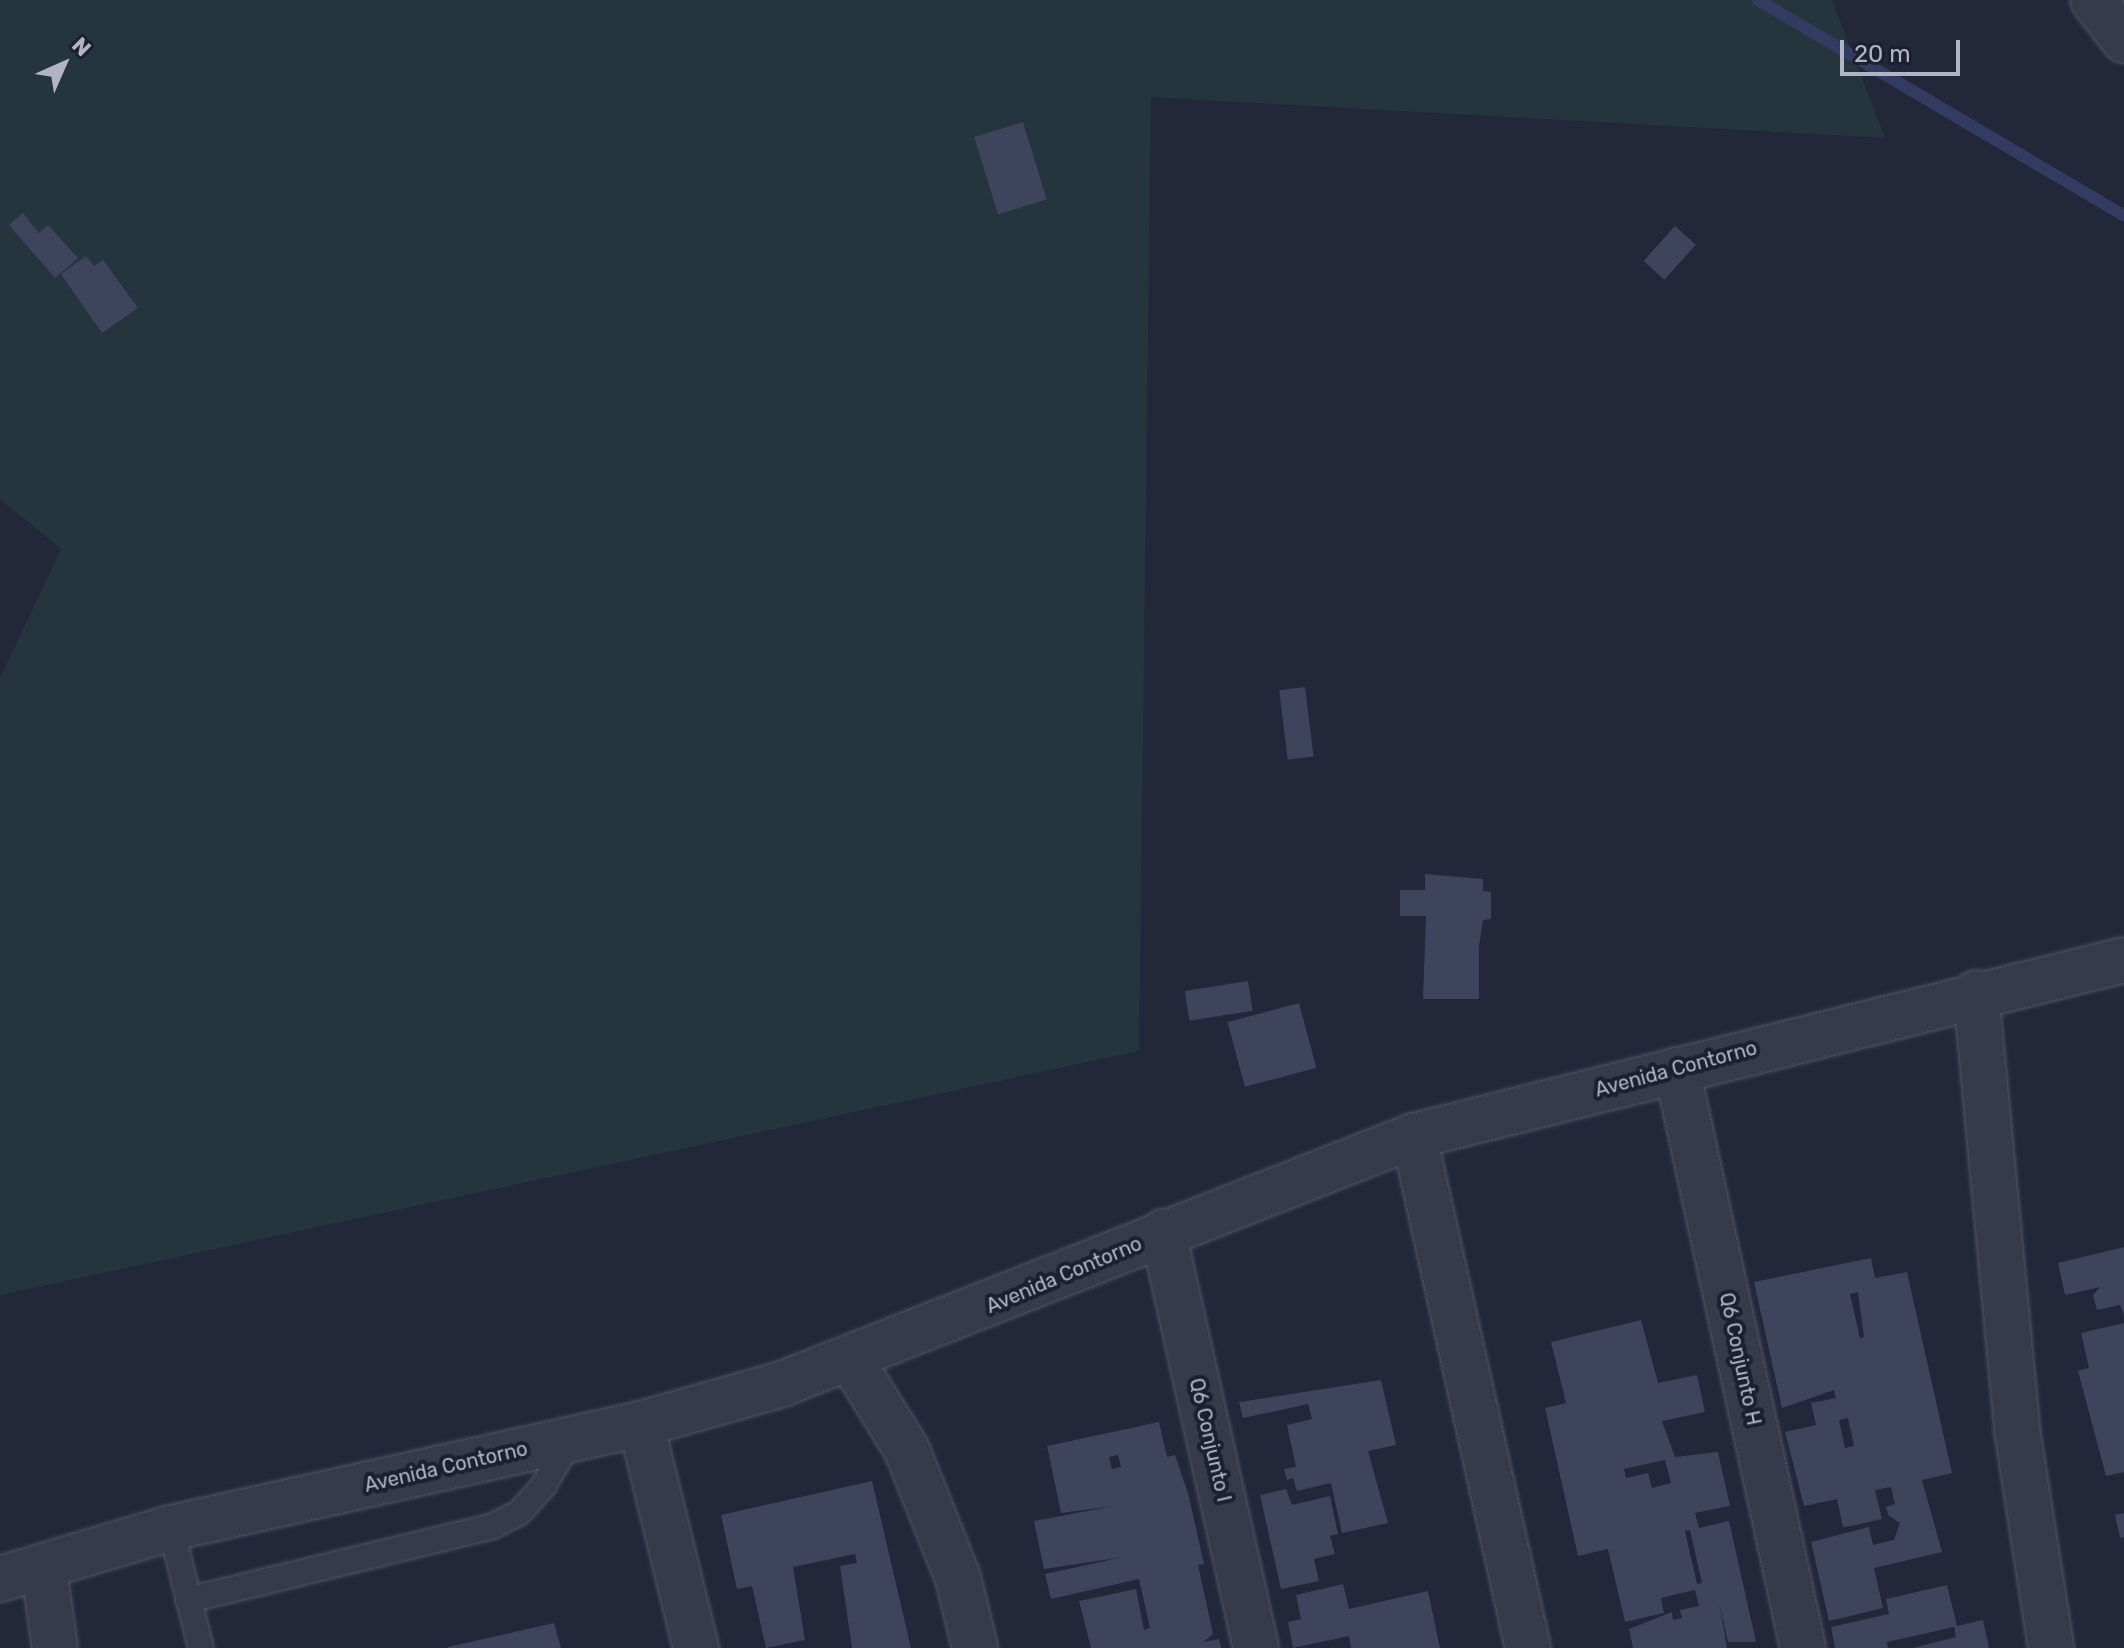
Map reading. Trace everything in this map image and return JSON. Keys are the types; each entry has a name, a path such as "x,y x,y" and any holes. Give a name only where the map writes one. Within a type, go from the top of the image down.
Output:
{"street":[{"path":"2093,0 2124,40"},
{"name":"Avenida Contorno","path":"0,1579 44,1570 171,1528 641,1424 850,1358 1163,1232 1414,1136 1976,993 2124,960"},
{"path":"1976,993 2017,1430 2051,1648"},
{"name":"Q6 Conjunto H","path":"1677,1070 1803,1648"},
{"path":"1414,1136 1528,1648"},
{"name":"Q6 Conjunto I","path":"1163,1232 1256,1648"},
{"path":"850,1358 907,1450 958,1578 975,1648"},
{"path":"641,1424 696,1648"},
{"path":"44,1570 55,1648"}],"lane":[{"path":"188,1600 493,1526 536,1494 571,1439"},
{"path":"171,1528 201,1648"}],"shaded area":[{"path":"0,0 1832,0 1885,138 1151,97 1139,1051 0,1295 0,678 61,549 0,499"}],"building":[{"path":"1023,122 1047,199 998,214 974,137"},
{"path":"23,213 39,233 48,225 78,258 55,278 9,225"},
{"path":"1675,226 1696,245 1664,280 1644,261"},
{"path":"86,256 94,266 103,260 138,308 102,333 61,274"},
{"path":"1305,687 1314,756 1288,760 1279,690"},
{"path":"1425,874 1483,879 1483,891 1491,892 1491,919 1483,920 1479,946 1479,999 1423,999 1426,916 1400,916 1400,890 1425,890"},
{"path":"1248,981 1253,1011 1189,1021 1185,991"},
{"path":"1299,1003 1316,1068 1245,1087 1228,1022"},
{"path":"2124,1247 2124,1315 2120,1305 2097,1310 2093,1295 2100,1287 2065,1295 2058,1263"},
{"path":"1871,1258 1875,1278 1907,1272 1952,1473 1922,1480 1942,1552 1874,1568 1883,1608 1829,1621 1811,1542 1869,1527 1873,1545 1894,1540 1900,1523 1889,1516 1886,1507 1895,1504 1891,1487 1875,1490 1882,1519 1851,1526 1843,1527 1837,1499 1804,1506 1785,1432 1816,1425 1811,1403 1836,1398 1834,1390 1782,1408 1754,1282","holes":["1858,1292 1864,1337 1860,1338 1850,1294","1848,1418 1854,1446 1845,1448 1839,1420"]},
{"path":"1641,1320 1658,1383 1697,1375 1705,1412 1662,1421 1675,1457 1718,1452 1730,1506 1695,1513 1699,1528 1729,1521 1756,1642 1728,1642 1719,1602 1727,1648 1633,1648 1629,1629 1672,1612 1673,1620 1682,1618 1680,1610 1699,1606 1695,1590 1661,1598 1664,1613 1625,1622 1608,1549 1578,1556 1545,1408 1566,1403 1551,1342","holes":["1665,1460 1671,1483 1652,1488 1648,1473 1626,1478 1624,1469","1690,1530 1702,1583 1697,1584 1685,1531"]},
{"path":"2124,1323 2124,1472 2106,1476 2078,1371 2089,1368 2081,1333"},
{"path":"1381,1380 1396,1445 1368,1451 1388,1523 1342,1533 1331,1483 1297,1491 1293,1478 1287,1480 1284,1469 1296,1467 1287,1425 1312,1419 1308,1404 1243,1418 1239,1402"},
{"path":"1159,1422 1167,1457 1175,1455 1188,1493 1204,1564 1198,1565 1213,1634 1203,1642 1219,1639 1221,1648 1091,1648 1079,1601 1136,1589 1144,1630 1150,1628 1139,1579 1051,1599 1045,1574 1123,1557 1044,1569 1034,1521 1114,1506 1061,1513 1047,1446","holes":["1118,1455 1121,1467 1112,1469 1109,1457"]},
{"path":"872,1481 911,1648 852,1648 840,1566 857,1563 855,1554 793,1567 805,1640 766,1648 752,1586 737,1589 721,1515"},
{"path":"1286,1489 1292,1505 1330,1496 1338,1534 1330,1536 1335,1554 1314,1559 1319,1581 1281,1589 1260,1495"},
{"path":"2124,1513 2124,1537 2120,1538 2115,1515"},
{"path":"1343,1584 1349,1609 1428,1591 1440,1648 1351,1648 1349,1636 1293,1648 1288,1622 1301,1619 1296,1595"},
{"path":"1947,1585 1957,1626 1983,1620 1989,1648 1913,1648 1956,1637 1954,1627 1887,1642 1888,1648 1835,1648 1831,1627 1889,1614 1886,1599"},
{"path":"554,1623 561,1648 448,1648 448,1647"}],"waterway":[{"path":"1758,0 2124,216"}]}
